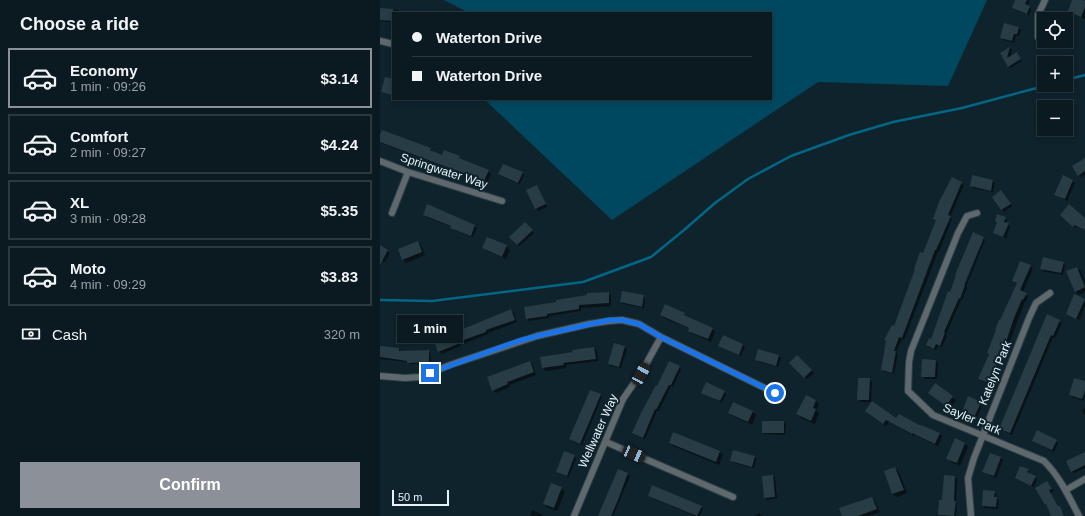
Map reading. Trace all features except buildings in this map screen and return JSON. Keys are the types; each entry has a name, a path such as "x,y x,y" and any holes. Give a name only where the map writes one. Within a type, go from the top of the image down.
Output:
{"street":[{"path":"1039,12 1045,0"},
{"path":"380,41 392,44"},
{"name":"Springwater Way","path":"380,161 408,172 502,201"},
{"path":"392,213 408,172"},
{"name":"Sayler Park","path":"977,213 966,216 914,344 909,362 908,392 934,415 1044,461 1051,468 1066,490 1079,516"},
{"name":"Katelyn Park","path":"971,516 968,478 982,436 1036,303 1050,293"},
{"path":"380,376 405,378 420,377 518,341 609,320 622,320 639,324 661,337 775,393"},
{"name":"Wellwater Way","path":"574,516 623,399 641,374 661,337"},
{"path":"606,442 733,497"},
{"path":"1066,490 1085,479"}],"shaded area":[{"path":"444,0 987,0 948,86 818,82 612,220 485,100 772,100 772,12 467,12"}],"waterway":[{"path":"1073,78 1085,75"},
{"path":"380,300 432,301 583,282 651,257 715,203 748,179 791,156 849,135 893,122 962,108 1037,88"}],"route":[{"path":"430,373 518,341 609,320 622,320 639,324 661,337 775,393"}]}
